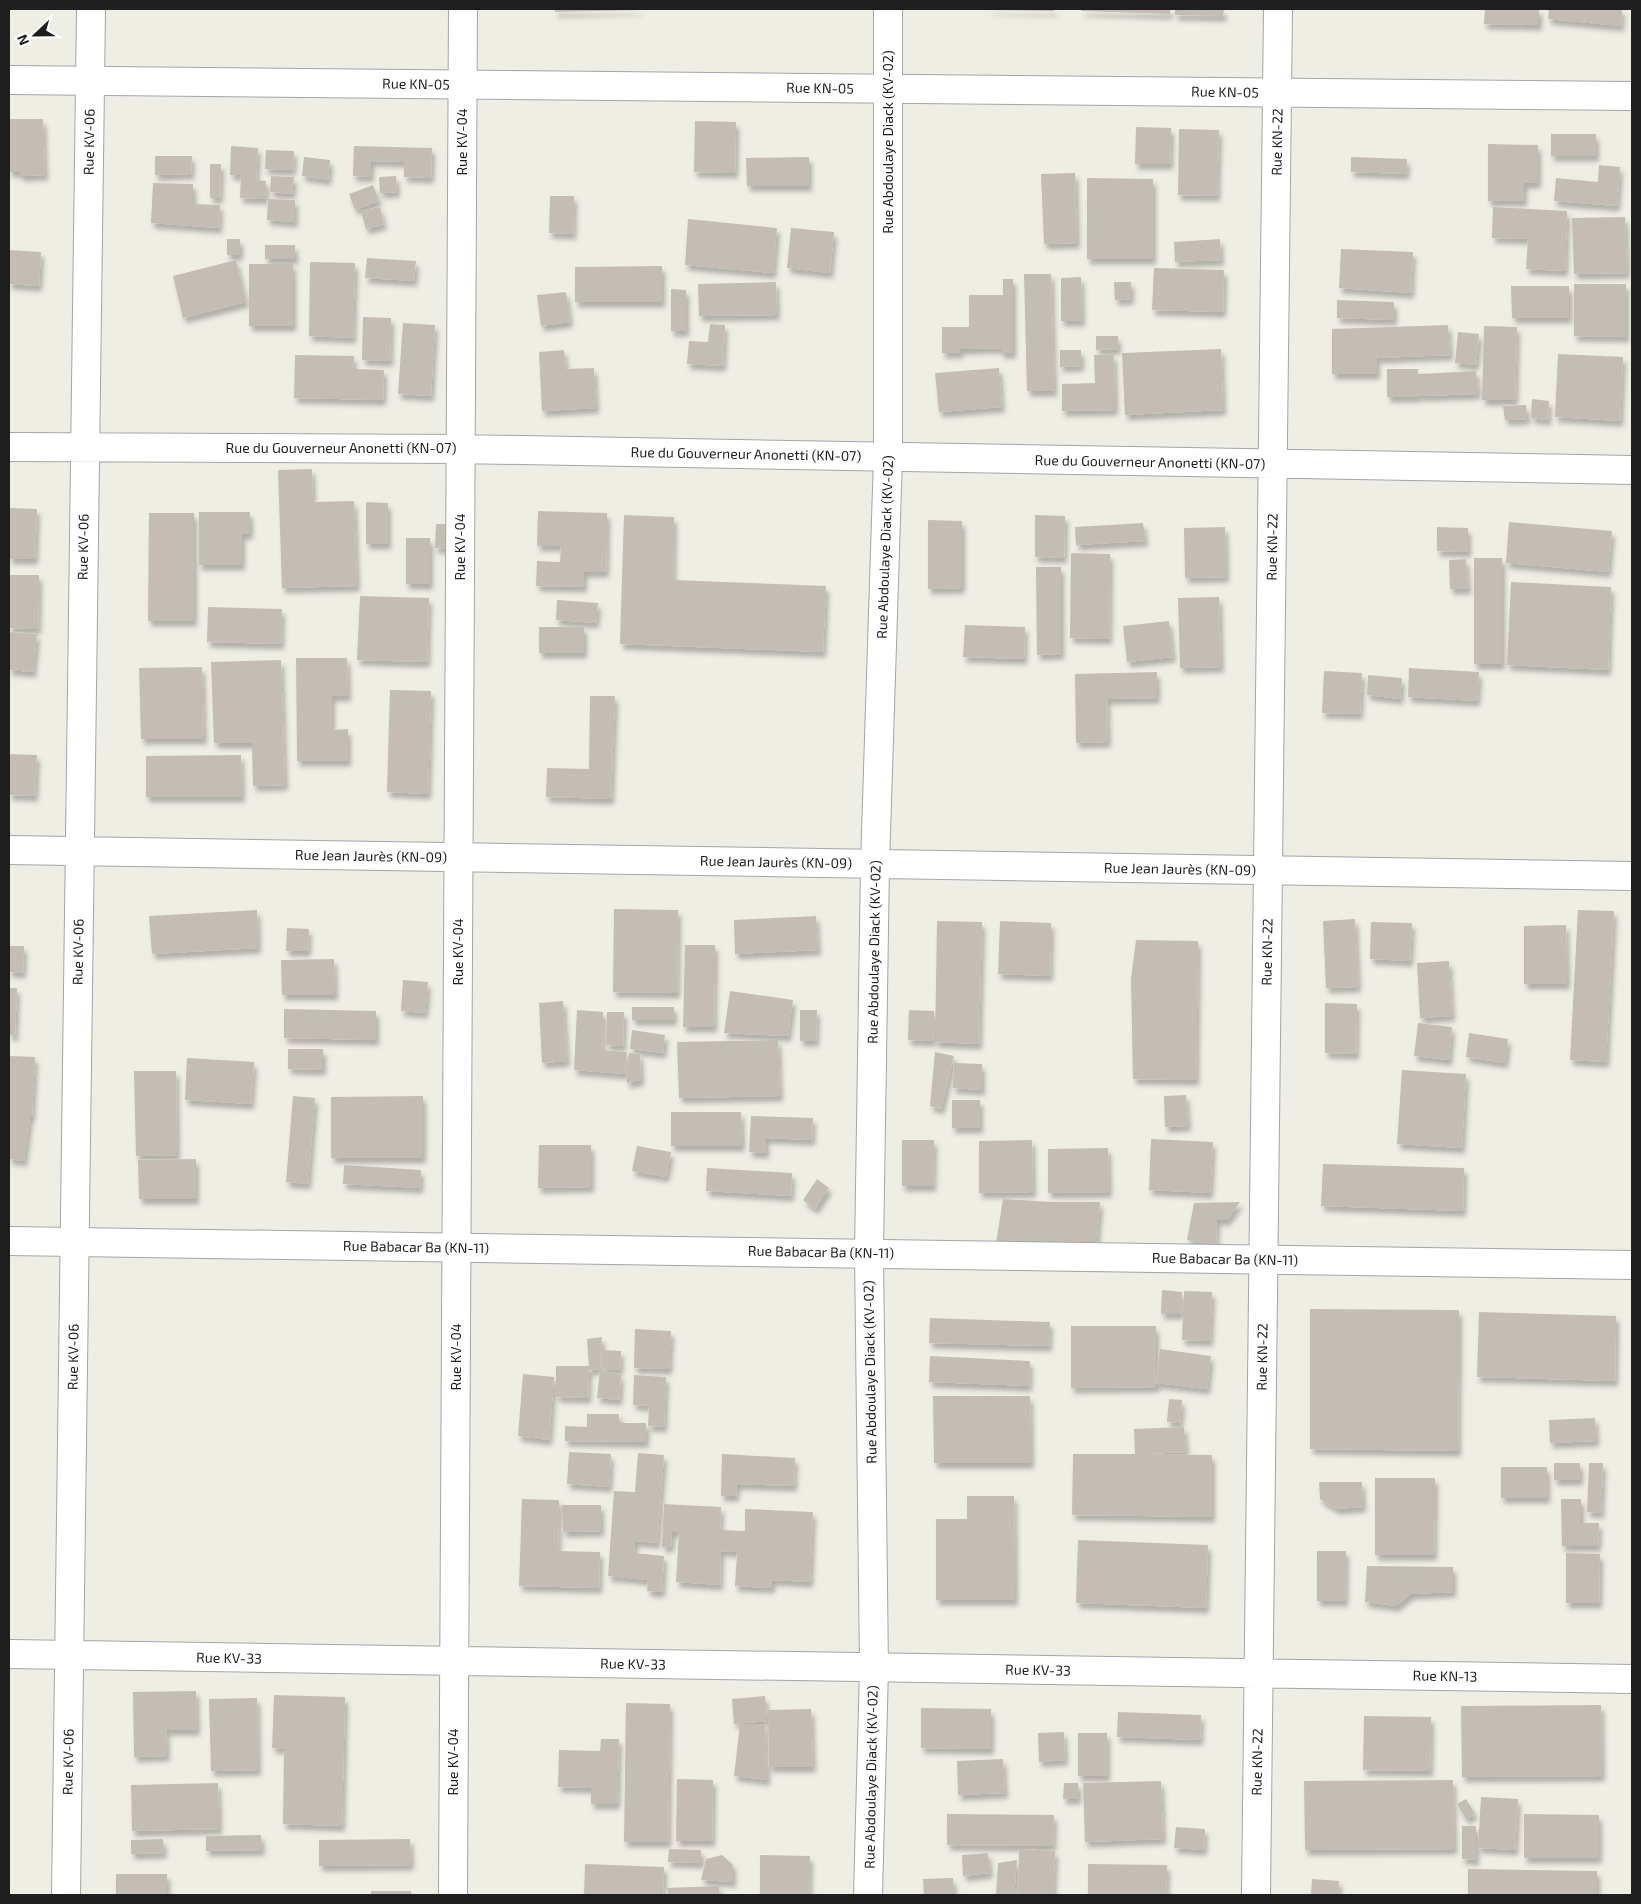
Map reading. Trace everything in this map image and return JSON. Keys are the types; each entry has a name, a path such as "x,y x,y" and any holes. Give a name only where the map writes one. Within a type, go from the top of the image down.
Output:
{"street":[{"name":"Rue KV-06","path":"66,1895 91,9"},
{"name":"Rue KV-04","path":"453,1895 462,9"},
{"name":"Rue Abdoulaye Diack (KV-02)","path":"868,1895 874,1668 869,1253 875,864 888,457 888,9"},
{"name":"Rue KN-22","path":"1256,1895 1278,9"},
{"name":"Rue KN-05","path":"9,80 1632,96"},
{"name":"Rue du Gouverneur Anonetti (KN-07)","path":"9,447 460,449 1632,470"},
{"name":"Rue Jean Jaurès (KN-09)","path":"9,850 1632,876"},
{"name":"Rue Babacar Ba (KN-11)","path":"9,1241 1632,1265"},
{"name":"Rue KV-33","path":"9,1654 1258,1673"},
{"name":"Rue KN-13","path":"1258,1673 1632,1679"}],"building":[{"path":"555,9 639,9 639,10 555,12"},
{"path":"1054,9 1054,11 990,10"},
{"path":"1082,9 1170,9 1170,14 1081,11"},
{"path":"1175,9 1224,9 1223,16 1175,15"},
{"path":"1485,9 1539,9 1539,25 1484,24"},
{"path":"1549,9 1622,9 1621,26 1548,19"},
{"path":"9,119 43,119 45,175 20,176 20,172 9,172"},
{"path":"695,121 736,122 735,173 694,172"},
{"path":"1136,127 1171,128 1170,164 1135,164"},
{"path":"1179,129 1219,130 1217,196 1178,195"},
{"path":"1551,134 1596,134 1596,156 1551,156"},
{"path":"1488,144 1538,145 1538,183 1524,183 1524,201 1488,201"},
{"path":"231,146 258,148 256,180 266,181 265,199 240,198 241,175 230,175"},
{"path":"354,146 432,148 431,178 404,177 404,162 371,161 371,177 353,176"},
{"path":"266,150 294,151 293,170 265,169"},
{"path":"155,156 192,156 191,174 155,175"},
{"path":"304,157 330,160 328,180 302,176"},
{"path":"809,157 809,186 747,186 746,158"},
{"path":"1351,157 1407,159 1406,174 1351,172"},
{"path":"210,164 221,164 220,198 210,198"},
{"path":"1599,165 1620,167 1617,206 1554,201 1556,178 1598,182"},
{"path":"1075,173 1077,243 1044,244 1041,174"},
{"path":"271,176 294,177 292,194 270,192"},
{"path":"396,176 397,192 380,193 379,177"},
{"path":"1087,178 1153,179 1153,259 1087,259"},
{"path":"153,183 193,184 193,204 220,205 219,228 151,223"},
{"path":"373,185 379,201 355,210 349,194"},
{"path":"550,196 574,196 573,234 549,233"},
{"path":"268,199 295,200 295,222 267,220"},
{"path":"380,207 384,224 366,229 361,211"},
{"path":"1493,207 1567,211 1565,271 1526,269 1528,239 1492,238"},
{"path":"1625,217 1627,273 1574,274 1572,218"},
{"path":"688,219 777,228 773,273 685,265"},
{"path":"791,228 834,232 830,273 787,268"},
{"path":"227,239 240,239 240,255 227,255"},
{"path":"1220,239 1221,260 1175,262 1174,242"},
{"path":"265,245 295,245 295,259 265,259"},
{"path":"1341,249 1413,252 1411,293 1339,288"},
{"path":"9,250 41,252 39,286 9,284"},
{"path":"367,258 416,261 414,281 365,278"},
{"path":"236,260 246,302 183,318 173,276"},
{"path":"310,262 355,263 353,338 309,336"},
{"path":"249,264 293,264 293,326 249,326"},
{"path":"662,266 662,302 575,302 575,267"},
{"path":"1154,268 1224,270 1223,312 1152,310"},
{"path":"1024,274 1051,274 1054,391 1027,391"},
{"path":"1081,277 1082,321 1061,321 1061,278"},
{"path":"1003,279 1013,279 1013,353 1001,353 1001,348 960,349 960,353 942,353 942,327 969,327 969,295 1003,295"},
{"path":"776,282 777,315 699,316 698,284"},
{"path":"1114,282 1131,282 1131,299 1115,300"},
{"path":"1574,284 1626,284 1626,337 1574,336"},
{"path":"1511,286 1569,286 1569,318 1512,318"},
{"path":"671,289 686,290 686,331 671,331"},
{"path":"566,292 570,322 541,326 537,295"},
{"path":"1337,300 1394,302 1394,320 1337,318"},
{"path":"363,317 391,318 390,361 362,360"},
{"path":"403,323 435,325 431,396 398,394"},
{"path":"710,324 725,325 723,366 687,364 689,341 708,342"},
{"path":"1448,325 1450,355 1378,358 1377,351 1377,374 1332,374 1332,329"},
{"path":"1484,326 1517,327 1515,400 1482,400"},
{"path":"1458,332 1479,334 1476,365 1455,363"},
{"path":"1096,336 1118,336 1118,349 1096,350"},
{"path":"1221,349 1223,410 1125,415 1122,353"},
{"path":"564,350 566,369 594,368 596,408 542,411 539,352"},
{"path":"1060,350 1081,350 1081,366 1060,367"},
{"path":"1558,354 1623,357 1620,421 1555,417"},
{"path":"295,355 354,356 353,369 384,370 383,400 294,398"},
{"path":"1094,355 1114,355 1115,410 1062,411 1062,384 1095,383"},
{"path":"999,368 1002,407 939,412 935,373"},
{"path":"1387,369 1418,369 1418,374 1476,371 1478,394 1419,396 1418,382 1418,397 1387,397"},
{"path":"1532,399 1549,401 1548,420 1531,418"},
{"path":"1526,405 1527,419 1505,420 1503,406"},
{"path":"312,469 313,502 354,501 357,586 282,588 278,470"},
{"path":"366,502 388,503 388,544 366,544"},
{"path":"9,508 37,509 35,559 9,559"},
{"path":"538,511 607,513 606,572 584,572 584,587 536,586 537,561 560,562 561,546 537,546"},
{"path":"199,512 250,512 250,534 242,534 242,565 199,565"},
{"path":"149,513 194,513 194,621 148,621"},
{"path":"624,515 674,517 673,580 826,586 823,652 620,644"},
{"path":"1035,515 1065,516 1064,558 1035,557"},
{"path":"928,520 962,521 962,588 928,589"},
{"path":"1509,522 1612,531 1608,572 1506,563"},
{"path":"1143,523 1145,541 1076,545 1075,527"},
{"path":"436,524 450,524 450,549 435,548"},
{"path":"1225,527 1226,577 1185,578 1184,528"},
{"path":"1437,527 1468,528 1468,552 1437,551"},
{"path":"406,538 430,538 430,584 406,584"},
{"path":"1071,553 1110,554 1109,639 1070,638"},
{"path":"1474,558 1502,558 1502,664 1474,664"},
{"path":"1466,559 1468,589 1450,589 1449,560"},
{"path":"1036,567 1061,567 1061,654 1037,655"},
{"path":"9,575 39,575 38,629 9,628"},
{"path":"1511,582 1611,587 1608,670 1507,665"},
{"path":"360,596 429,598 427,662 357,660"},
{"path":"1219,597 1221,667 1180,668 1178,598"},
{"path":"557,600 598,603 596,623 556,620"},
{"path":"208,607 282,609 281,644 207,642"},
{"path":"1169,621 1173,657 1127,662 1123,626"},
{"path":"965,625 1025,627 1024,659 963,657"},
{"path":"539,627 584,627 584,653 539,653"},
{"path":"9,632 37,634 33,672 9,670"},
{"path":"296,658 347,658 348,696 332,696 332,730 348,729 348,761 297,761"},
{"path":"281,660 285,785 253,786 252,743 214,743 211,662"},
{"path":"202,667 204,739 141,739 139,668"},
{"path":"1409,668 1479,672 1477,701 1408,697"},
{"path":"1324,671 1362,673 1360,714 1322,713"},
{"path":"1157,672 1157,698 1107,699 1108,742 1076,743 1075,674"},
{"path":"1368,675 1402,678 1400,699 1367,695"},
{"path":"390,690 431,691 428,794 387,792"},
{"path":"590,696 615,696 611,799 546,797 547,768 589,769"},
{"path":"9,754 37,755 35,796 9,795"},
{"path":"241,755 242,797 146,797 146,756"},
{"path":"614,909 678,910 677,993 613,992"},
{"path":"257,910 258,948 152,954 149,916"},
{"path":"1578,910 1614,911 1606,1062 1570,1060"},
{"path":"816,916 818,950 735,954 734,920"},
{"path":"1355,919 1358,987 1326,988 1323,921"},
{"path":"937,921 982,922 979,1044 935,1042"},
{"path":"1000,921 1051,923 1050,976 998,974"},
{"path":"1371,922 1412,923 1410,961 1370,959"},
{"path":"1566,925 1567,984 1524,984 1524,926"},
{"path":"287,928 309,929 308,951 286,951"},
{"path":"1136,940 1198,941 1196,1080 1133,1079 1131,979"},
{"path":"685,945 715,945 714,1027 683,1027"},
{"path":"9,946 24,946 23,973 9,972"},
{"path":"334,959 335,995 282,995 281,960"},
{"path":"1449,961 1452,1016 1420,1018 1417,963"},
{"path":"403,980 428,982 425,1013 401,1011"},
{"path":"9,988 17,988 15,1036 9,1035"},
{"path":"730,991 793,1000 788,1036 724,1033"},
{"path":"563,1001 567,1061 542,1063 539,1003"},
{"path":"1325,1003 1357,1004 1356,1054 1325,1053"},
{"path":"632,1007 674,1007 674,1020 632,1020"},
{"path":"284,1009 376,1011 376,1040 284,1038"},
{"path":"577,1010 603,1012 602,1050 627,1052 625,1074 574,1070"},
{"path":"800,1010 817,1010 816,1041 800,1041"},
{"path":"909,1010 934,1011 933,1041 908,1040"},
{"path":"607,1012 624,1012 623,1046 606,1045"},
{"path":"1418,1023 1452,1027 1449,1060 1414,1056"},
{"path":"632,1030 665,1035 663,1053 630,1049"},
{"path":"1469,1033 1508,1039 1505,1063 1466,1057"},
{"path":"778,1040 780,1096 679,1098 677,1042"},
{"path":"288,1049 323,1049 323,1070 288,1069"},
{"path":"935,1052 954,1056 941,1109 930,1106"},
{"path":"629,1053 640,1054 641,1080 627,1083 626,1071"},
{"path":"9,1056 35,1057 32,1116 30,1116 24,1161 9,1159"},
{"path":"187,1058 254,1062 251,1104 185,1100"},
{"path":"954,1063 982,1064 982,1090 953,1088"},
{"path":"1402,1070 1466,1074 1462,1148 1397,1144"},
{"path":"134,1071 176,1071 177,1155 136,1156"},
{"path":"1186,1095 1188,1126 1165,1127 1164,1096"},
{"path":"293,1096 315,1098 308,1184 286,1182"},
{"path":"423,1096 423,1158 331,1158 331,1097"},
{"path":"952,1100 980,1100 980,1128 952,1128"},
{"path":"671,1112 741,1112 742,1146 671,1146"},
{"path":"751,1116 813,1118 812,1140 766,1138 766,1153 749,1152"},
{"path":"1151,1139 1213,1142 1210,1193 1149,1190"},
{"path":"902,1140 934,1140 933,1186 902,1186"},
{"path":"1032,1140 1033,1192 979,1193 979,1141"},
{"path":"539,1145 591,1145 591,1187 538,1188"},
{"path":"637,1146 671,1152 666,1177 632,1171"},
{"path":"1108,1148 1109,1192 1048,1193 1048,1149"},
{"path":"196,1159 196,1199 139,1199 138,1160"},
{"path":"1323,1164 1464,1168 1463,1211 1321,1206"},
{"path":"344,1165 421,1170 420,1188 343,1184"},
{"path":"707,1168 792,1173 791,1196 706,1191"},
{"path":"817,1179 829,1188 815,1209 803,1200"},
{"path":"1003,1199 1100,1202 1096,1249 995,1250"},
{"path":"1240,1202 1227,1220 1217,1220 1216,1245 1187,1240 1194,1203"},
{"path":"1162,1290 1182,1292 1181,1314 1161,1314"},
{"path":"1184,1291 1212,1292 1210,1341 1182,1340"},
{"path":"1310,1309 1459,1310 1458,1451 1310,1449"},
{"path":"1479,1312 1616,1316 1615,1381 1477,1377"},
{"path":"930,1318 1050,1322 1049,1346 929,1343"},
{"path":"1071,1326 1156,1326 1156,1387 1071,1388"},
{"path":"635,1329 671,1331 669,1369 634,1368"},
{"path":"602,1337 600,1369 589,1370 588,1398 556,1397 556,1366 589,1366 587,1339"},
{"path":"1160,1349 1211,1356 1207,1389 1156,1383"},
{"path":"602,1350 621,1351 620,1370 601,1369"},
{"path":"930,1356 1030,1361 1029,1386 929,1382"},
{"path":"600,1370 621,1375 619,1400 597,1398"},
{"path":"523,1374 554,1377 549,1440 518,1436"},
{"path":"634,1375 666,1377 664,1427 648,1426 649,1406 633,1405"},
{"path":"933,1396 1030,1396 1031,1463 934,1463"},
{"path":"1169,1399 1182,1400 1180,1423 1167,1422"},
{"path":"587,1414 619,1414 619,1423 646,1423 646,1442 565,1441 565,1426 587,1427"},
{"path":"1595,1418 1596,1441 1550,1443 1549,1420"},
{"path":"1184,1427 1186,1452 1144,1454 1212,1455 1212,1517 1072,1515 1073,1454 1135,1454 1134,1429"},
{"path":"569,1452 611,1454 609,1487 567,1484"},
{"path":"638,1453 664,1455 657,1543 635,1541 634,1553 664,1556 662,1592 647,1591 648,1580 608,1576 614,1491 635,1492"},
{"path":"722,1454 795,1458 794,1486 737,1484 736,1496 721,1496"},
{"path":"1554,1463 1580,1463 1580,1480 1554,1480"},
{"path":"1589,1463 1603,1463 1601,1513 1587,1512"},
{"path":"1501,1467 1547,1467 1547,1498 1501,1498"},
{"path":"1375,1478 1435,1478 1434,1555 1375,1555"},
{"path":"1319,1482 1362,1482 1363,1507 1336,1509 1320,1499"},
{"path":"967,1496 1014,1496 1015,1600 936,1600 936,1519 967,1519"},
{"path":"522,1499 559,1500 558,1551 600,1552 599,1588 519,1586"},
{"path":"1561,1499 1581,1499 1581,1523 1599,1523 1598,1546 1562,1546"},
{"path":"664,1504 721,1507 720,1530 745,1531 745,1509 813,1512 810,1582 772,1580 772,1588 735,1586 737,1552 721,1551 720,1585 676,1582 679,1532 672,1532 671,1547 662,1547"},
{"path":"562,1505 601,1505 601,1531 563,1532"},
{"path":"1078,1540 1208,1545 1206,1608 1076,1603"},
{"path":"1317,1551 1346,1551 1345,1601 1317,1601"},
{"path":"1566,1553 1600,1554 1599,1603 1566,1603"},
{"path":"1367,1566 1453,1567 1453,1592 1411,1594 1396,1606 1365,1602"},
{"path":"196,1691 197,1730 166,1730 167,1756 134,1757 133,1692"},
{"path":"274,1695 345,1697 342,1826 283,1824 284,1749 272,1748"},
{"path":"765,1696 767,1721 734,1724 732,1699"},
{"path":"257,1698 258,1770 211,1771 209,1699"},
{"path":"626,1703 670,1704 668,1842 624,1842"},
{"path":"1601,1705 1602,1776 1462,1777 1461,1706"},
{"path":"921,1708 991,1709 991,1749 921,1748"},
{"path":"811,1709 813,1767 769,1767 768,1710"},
{"path":"1118,1712 1201,1715 1200,1740 1117,1737"},
{"path":"1364,1716 1431,1717 1430,1771 1363,1770"},
{"path":"740,1724 765,1724 767,1780 734,1776"},
{"path":"1064,1732 1065,1760 1039,1762 1038,1733"},
{"path":"1078,1733 1107,1733 1107,1776 1078,1776"},
{"path":"601,1739 619,1739 617,1804 591,1804 591,1788 558,1787 559,1750 600,1751"},
{"path":"1003,1759 1005,1793 958,1795 957,1761"},
{"path":"677,1779 713,1780 712,1841 676,1841"},
{"path":"1453,1780 1454,1849 1305,1850 1304,1781"},
{"path":"1161,1781 1163,1839 1085,1842 1083,1783"},
{"path":"218,1783 219,1829 132,1831 131,1785"},
{"path":"1064,1783 1078,1783 1078,1799 1063,1799"},
{"path":"1481,1797 1518,1799 1515,1850 1478,1848"},
{"path":"1466,1799 1475,1814 1466,1819 1457,1804"},
{"path":"947,1814 1054,1815 1053,1846 947,1845"},
{"path":"1524,1814 1599,1815 1599,1858 1524,1858"},
{"path":"1462,1826 1476,1826 1476,1860 1462,1859"},
{"path":"1176,1827 1205,1829 1204,1850 1174,1848"},
{"path":"261,1835 262,1850 206,1851 206,1836"},
{"path":"163,1839 164,1853 131,1854 131,1840"},
{"path":"410,1839 411,1865 319,1866 319,1840"},
{"path":"669,1849 701,1850 701,1863 668,1862"},
{"path":"1019,1849 1055,1851 1053,1895 1018,1895"},
{"path":"988,1853 990,1873 963,1876 962,1855"},
{"path":"722,1855 733,1865 733,1882 701,1880 706,1859"},
{"path":"760,1855 810,1856 809,1895 760,1895"},
{"path":"1017,1860 1014,1895 996,1895 998,1863"},
{"path":"585,1864 664,1867 663,1895 584,1895"},
{"path":"1088,1864 1167,1865 1166,1895 1088,1895"},
{"path":"1468,1869 1597,1871 1597,1895 1468,1895"},
{"path":"116,1874 167,1874 167,1895 116,1895"},
{"path":"953,1878 954,1895 924,1895 923,1879"},
{"path":"1312,1879 1339,1881 1338,1895 1311,1895"},
{"path":"719,1886 719,1895 668,1895 667,1888"},
{"path":"371,1891 411,1891 411,1895 371,1895"}]}
